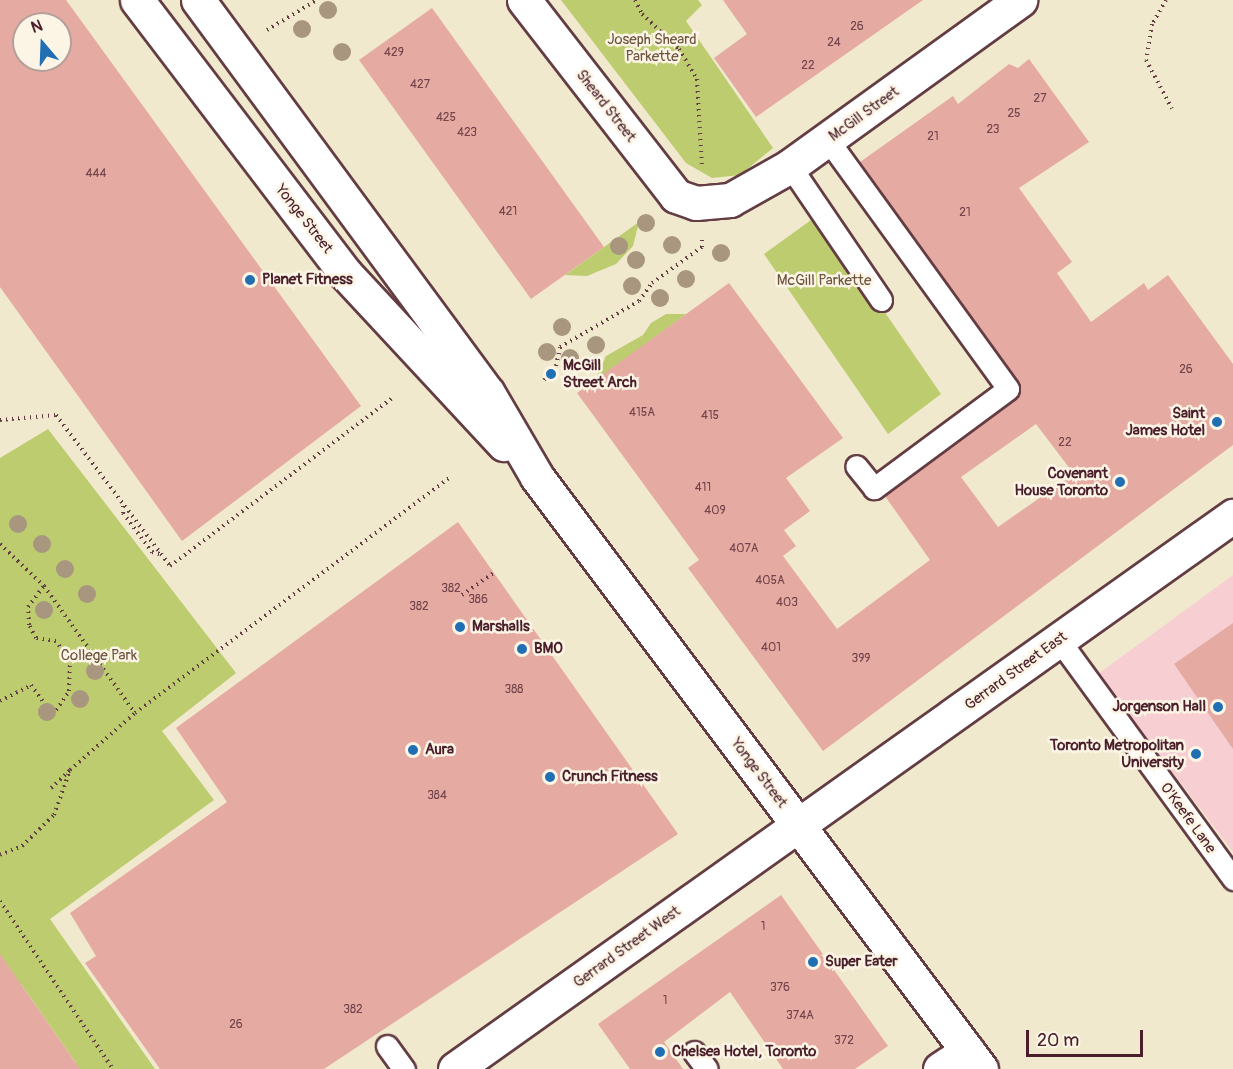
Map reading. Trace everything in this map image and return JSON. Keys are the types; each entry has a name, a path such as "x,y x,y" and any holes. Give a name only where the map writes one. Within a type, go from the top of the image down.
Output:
{"main road":[{"name":"Yonge Street","path":"137,0 344,272 464,406 537,477"},
{"name":"Yonge Street","path":"198,0 488,393 537,477 975,1060"},
{"name":"Sheard Street","path":"524,0 676,196 700,203"},
{"name":"McGill Street","path":"700,203 730,200 790,166 1020,0"},
{"name":"Gerrard Street East","path":"800,826 1233,516"},
{"name":"Gerrard Street West","path":"455,1069 800,826"},
{"path":"940,1069 975,1060"}],"lane":[{"path":"828,140 1008,390 874,488 856,466"},
{"path":"790,166 881,300"},
{"name":"O'Keefe Lane","path":"1059,640 1233,879"},
{"path":"387,1046 404,1069"},
{"path":"694,1052 707,1069"}],"path":[{"path":"238,54 273,26 317,0"},
{"path":"544,380 556,366 560,347 639,301 652,283 702,247 697,79 679,49 642,14 635,0"},
{"path":"1166,0 1152,24 1146,60 1172,109"},
{"path":"0,420 56,415 170,566 392,398"},
{"path":"51,788 135,713 451,477"},
{"path":"0,544 44,586 135,713"},
{"path":"462,595 494,573"},
{"path":"0,701 31,685 54,715 69,691 70,661 56,641 36,638 29,626 28,607 44,586"},
{"path":"0,855 22,846 54,815 70,770"},
{"path":"0,901 113,1069"}],"shaded area":[{"name":"Toronto Metropolitan University","path":"1233,575 1233,852 1098,674"}],"green space":[{"name":"Joseph Sheard Parkette","path":"561,0 698,0 702,5 686,21 773,148 740,175 712,178 686,163"},
{"name":"McGill Parkette","path":"818,215 941,394 888,434 764,254"},
{"path":"639,222 633,246 616,264 587,276 565,275"},
{"path":"666,314 686,314 594,382 606,356 643,335 651,323"},
{"name":"College Park","path":"48,429 236,673 162,731 214,800 50,919 155,1069 75,1069 76,1063 21,984 0,981 0,458"}],"building":[{"path":"0,0 66,0 361,406 182,541 0,287"},
{"path":"723,0 923,0 756,117 714,58 747,34"},
{"path":"432,8 604,247 531,299 359,60"},
{"path":"1029,59 1089,142 1019,188 1072,262 1057,273 1091,322 1144,283 1148,290 1168,275 1233,364 1233,445 823,751 688,568 699,560 577,393 729,283 843,438 786,478 810,511 784,530 796,546 783,556 837,629 930,560 885,496 1016,399 1021,388 860,162 953,96 958,104 1009,64 1018,68","holes":["1036,424 1074,474 998,527 961,477"]},
{"path":"458,522 678,834 324,1069 160,1069 85,963 96,956 70,913 227,802 176,728"},
{"name":"Jorgenson Hall","path":"1233,623 1233,749 1174,664"},
{"path":"781,895 888,1046 855,1069 783,1069 730,992 664,1042 683,1069 630,1069 598,1024"},
{"path":"0,954 80,1069 0,1069"}],"place":[{"name":"Planet Fitness","path":"250,280"},
{"name":"McGill Street Arch","path":"551,374"},
{"name":"Saint James Hotel","path":"1217,422"},
{"name":"Covenant House Toronto","path":"1120,482"},
{"name":"Marshalls","path":"460,627"},
{"name":"BMO","path":"522,649"},
{"name":"Jorgenson Hall","path":"1218,707"},
{"name":"Aura","path":"413,750"},
{"name":"Toronto Metropolitan University","path":"1196,754"},
{"name":"Crunch Fitness","path":"550,777"},
{"name":"Super Eater","path":"813,962"},
{"name":"Chelsea Hotel, Toronto","path":"660,1052"}]}
